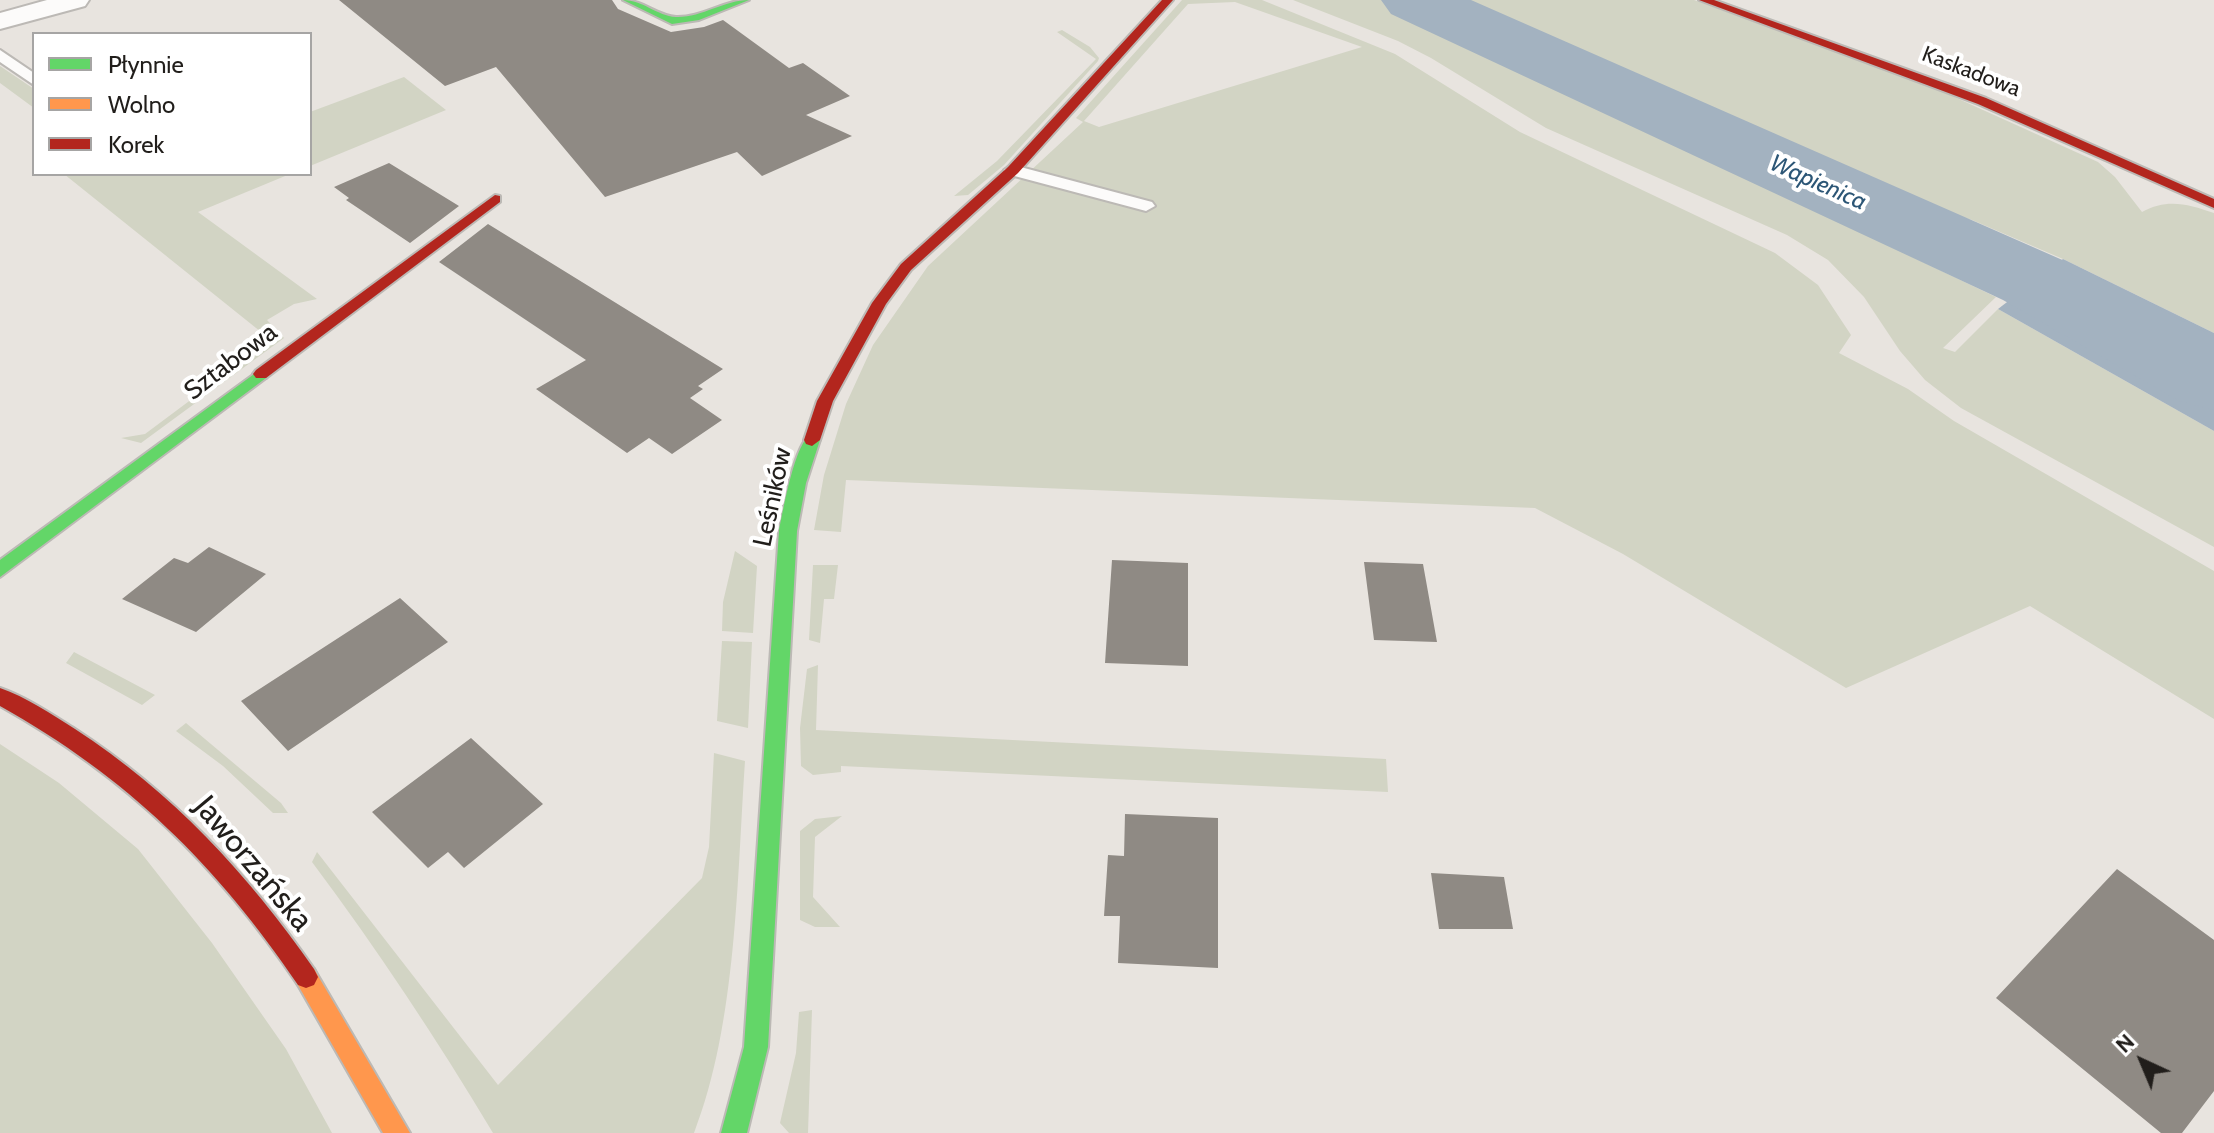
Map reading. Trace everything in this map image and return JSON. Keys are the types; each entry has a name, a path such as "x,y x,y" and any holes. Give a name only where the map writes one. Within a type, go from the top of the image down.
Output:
{"street":[{"path":"0,21 76,0"},
{"path":"628,0 672,21 695,18 744,0"},
{"name":"Leśników","path":"734,1133 756,1047 788,531 798,483 825,401 879,303 906,267 1013,170 1168,0"},
{"name":"Kaskadowa","path":"1704,0 1982,101 2214,204"},
{"name":"Sztabowa","path":"0,570 286,352 495,199"},
{"name":"Jaworzańska","path":"0,696 126,772 181,822 233,877 291,954 397,1133"}],"lane":[{"path":"0,55 32,79"},
{"path":"1013,170 1146,206"}],"green space":[{"path":"1182,0 1262,0 1395,54 1520,132 1775,253 1818,285 1851,335 1839,353 1908,389 1954,421 2214,571 2214,719 2030,606 1846,688 1623,554 1535,508 846,480 841,532 814,530 824,475 846,404 873,345 928,266 1083,122 1076,118","holes":["1235,2 1362,47 1099,127 1084,121 1188,4"]},
{"path":"1293,0 1392,0 1842,208 1904,253 1996,297 1943,348 1955,352 1998,309 2214,431 2214,547 1961,408 1925,380 1900,351 1864,297 1828,260 1787,235 1546,128 1398,41"},
{"path":"1435,0 1694,0 1930,86 2098,162 2115,177 2142,212 2160,205 2178,204 2214,213 2214,333 2063,259 1972,220 1867,190"},
{"path":"1062,30 1090,47 1098,61 1004,165 968,195 954,196 997,161 1096,59 1057,32"},
{"path":"0,66 32,88 32,107 0,83"},
{"path":"404,77 446,110 312,165 312,111"},
{"path":"66,176 285,176 198,212 317,299 294,304 267,320 284,338 141,443 121,438 145,434 271,340"},
{"path":"735,551 757,566 753,633 722,631 723,602"},
{"path":"813,565 838,565 834,599 824,599 820,643 809,640"},
{"path":"722,641 752,642 748,728 717,721"},
{"path":"74,652 155,695 142,705 66,663"},
{"path":"818,665 816,730 1386,759 1388,792 841,766 841,772 813,775 801,766 800,728 807,669"},
{"path":"186,723 281,803 288,813 273,813 223,766 176,731"},
{"path":"0,744 59,783 138,849 212,943 286,1049 332,1133 0,1133"},
{"path":"714,753 745,761 737,901 727,998 708,1090 694,1133 493,1133 406,995 312,862 317,852 498,1085 702,878 709,847"},
{"path":"842,816 815,837 813,897 840,927 815,927 800,920 800,831 815,819"},
{"path":"812,1010 808,1133 789,1133 780,1123 796,1053 799,1012"}],"water":[{"path":"2063,259 2214,333 2214,431 1998,309"}],"building":[{"path":"339,0 612,0 618,9 671,32 704,27 723,20 789,68 803,63 850,96 806,115 852,136 762,176 737,152 605,197 496,67 445,86"},
{"path":"389,163 459,206 410,243 346,200 349,198 334,187"},
{"path":"488,224 723,369 698,386 703,389 690,398 722,420 672,454 649,438 627,453 536,389 586,360 439,262"},
{"path":"209,547 266,574 196,632 122,599 174,558 188,563"},
{"path":"1112,560 1188,563 1188,666 1105,663"},
{"path":"1364,562 1423,564 1437,642 1374,640"},
{"path":"400,598 448,642 288,751 241,701"},
{"path":"471,738 543,804 464,868 448,852 428,868 372,812"},
{"path":"1125,814 1218,818 1218,968 1118,963 1120,916 1104,916 1108,855 1124,856"},
{"path":"2117,869 2214,940 2214,1091 2182,1133 2161,1133 1996,998"},
{"path":"1431,873 1504,877 1513,929 1439,929"}],"waterway":[{"name":"Wapienica","path":"1415,0 2035,281 2214,378"}],"traffic: fast":[{"path":"628,0 672,21 695,18 744,0"},
{"path":"0,570 261,374"},
{"path":"734,1133 756,1047 788,531 798,483 812,440"}],"traffic: slow":[{"path":"306,977 397,1133"}],"traffic: jam":[{"path":"812,440 825,401 879,303 906,267 1013,170 1168,0"},
{"path":"1704,0 1982,101 2214,204"},
{"path":"261,374 495,199"},
{"path":"0,696 91,750 172,816 244,892 306,977"}]}
